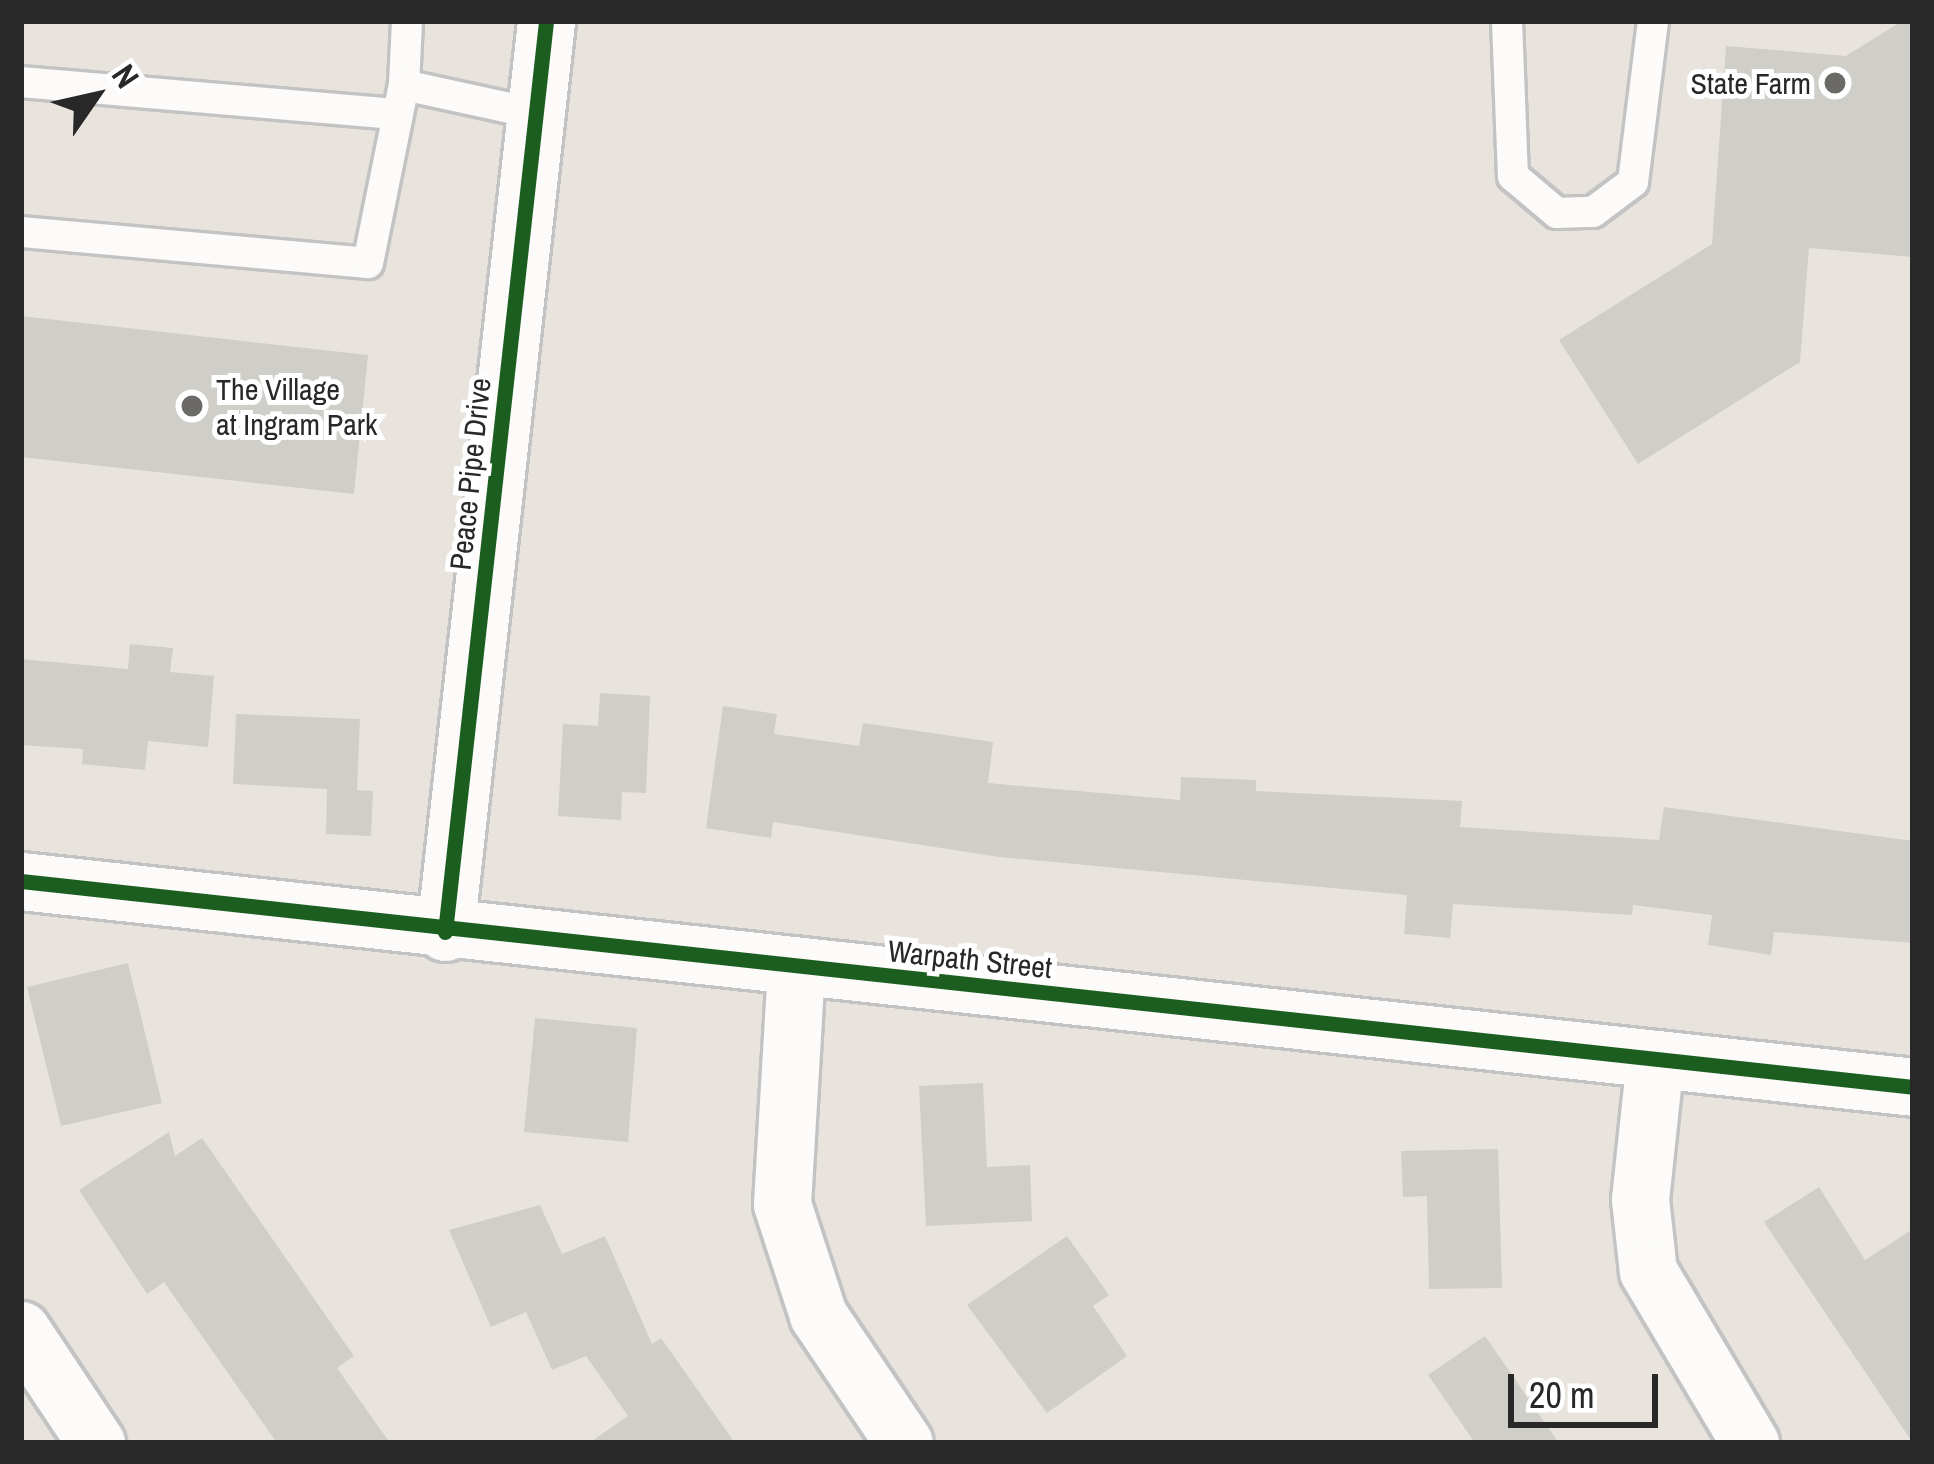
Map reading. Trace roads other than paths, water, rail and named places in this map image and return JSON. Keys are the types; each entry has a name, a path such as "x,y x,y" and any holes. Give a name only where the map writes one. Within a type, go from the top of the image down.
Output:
{"street":[{"name":"Peace Pipe Drive","path":"445,932 546,21"},
{"name":"Warpath Street","path":"21,881 445,932 1913,1087"},
{"path":"796,968 782,1204 818,1316 904,1443"},
{"path":"1655,1059 1640,1199 1648,1271 1750,1443"},
{"path":"21,1330 96,1443"}],"lane":[{"path":"21,232 368,263 401,100 407,21"},
{"path":"1507,21 1513,176 1557,213 1593,212 1633,182 1653,21"},
{"path":"21,82 401,100 537,114"}],"place":[{"name":"State Farm","path":"1835,83"},
{"name":"The Village at Ingram Park","path":"192,406"}]}
